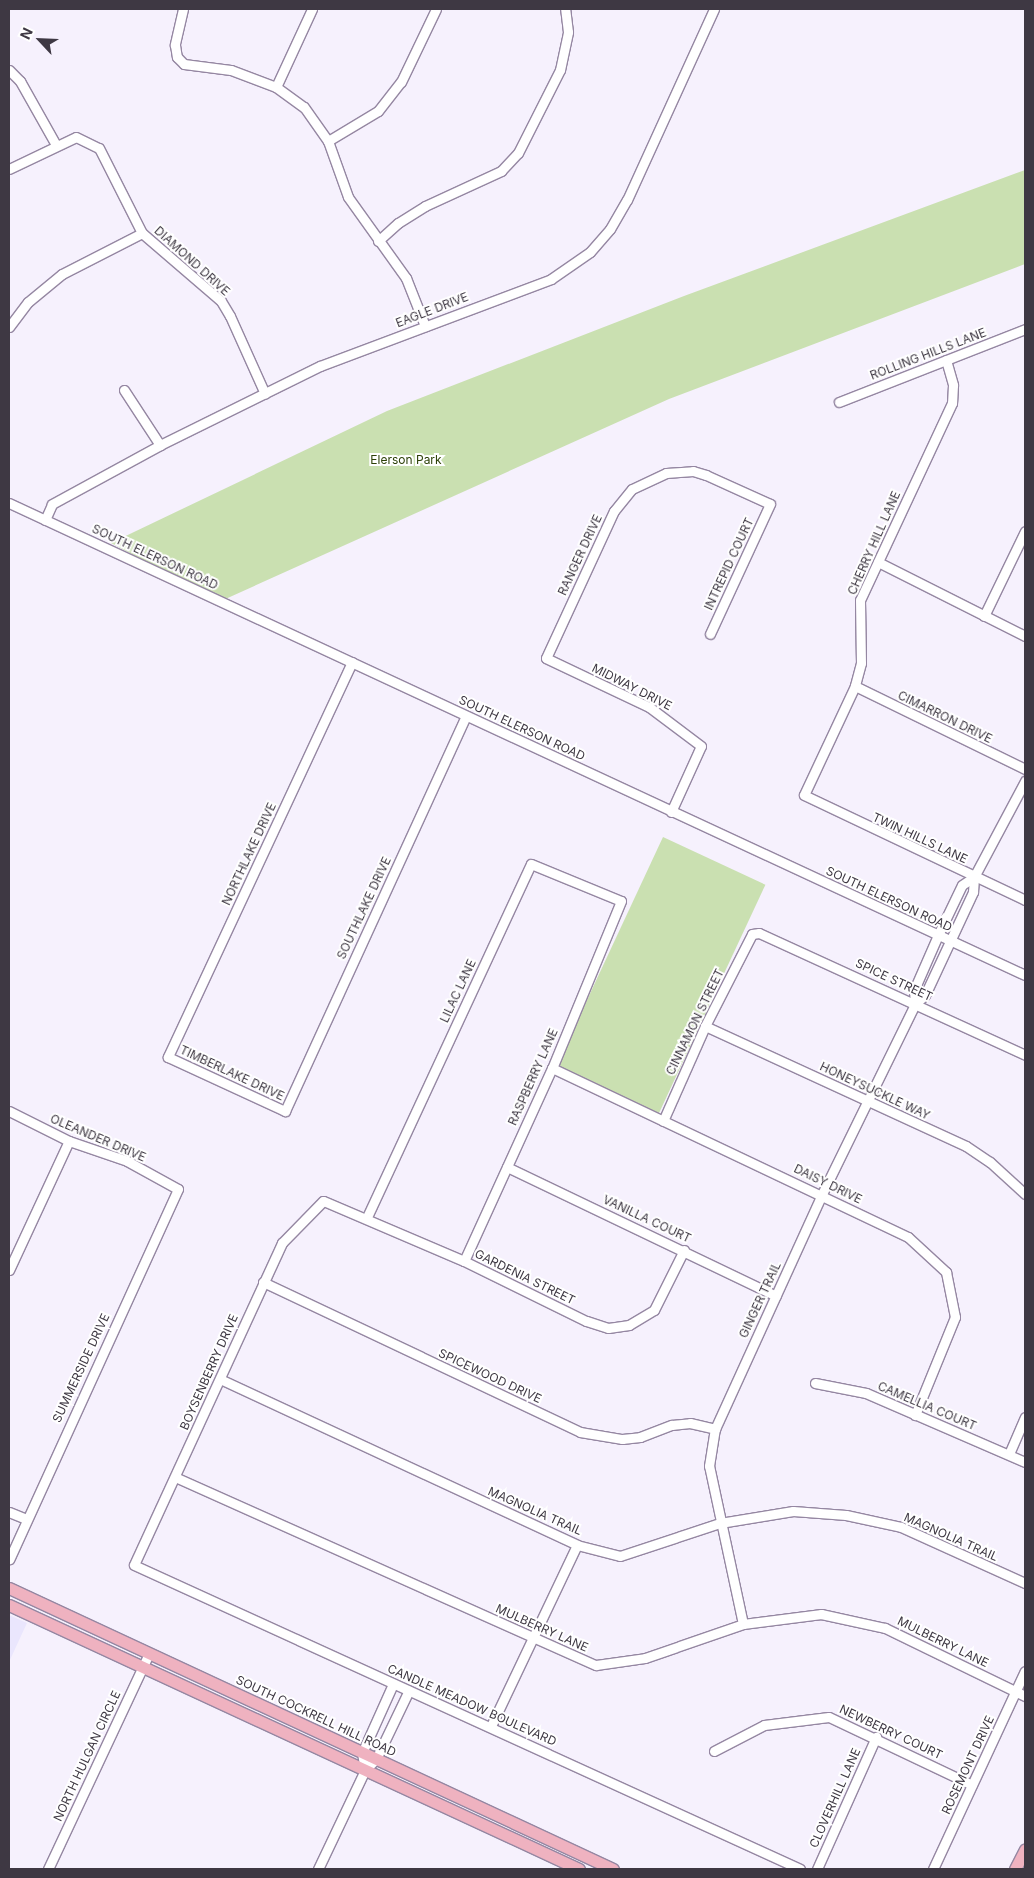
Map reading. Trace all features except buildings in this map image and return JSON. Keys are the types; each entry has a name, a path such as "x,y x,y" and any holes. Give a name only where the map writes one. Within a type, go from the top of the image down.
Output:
{"main road":[{"name":"SOUTH COCKRELL HILL ROAD","path":"9,1588 613,1869"},
{"path":"9,1605 579,1869"},
{"path":"562,1861 568,1848"},
{"path":"1015,1869 1025,1849"}],"street":[{"path":"183,9 175,45 178,57 184,64 231,70 276,87 304,107 328,141 348,197 406,278 425,326"},
{"path":"276,87 312,9"},
{"path":"328,141 378,111 402,82 436,9"},
{"path":"378,241 398,223 424,206 501,171 518,154 560,70 568,32 565,9"},
{"name":"EAGLE DRIVE","path":"45,520 52,504 160,445 320,366 551,279 600,242 627,200 711,10"},
{"path":"9,70 20,81 56,145 9,169"},
{"name":"DIAMOND DRIVE","path":"56,145 76,137 99,148 142,234 220,301 230,316 265,394"},
{"path":"9,327 28,302 62,274 142,234"},
{"name":"ROLLING HILLS LANE","path":"839,402 1025,329"},
{"name":"CHERRY HILL LANE","path":"804,795 855,686 861,663 860,600 952,403 954,384 946,360"},
{"path":"124,390 160,445"},
{"name":"RANGER DRIVE","path":"546,658 614,511 632,489 655,476 679,472 700,473 770,504"},
{"name":"SOUTH ELERSON ROAD","path":"9,503 1025,976"},
{"name":"INTREPID COURT","path":"710,634 770,504"},
{"path":"984,616 1025,531"},
{"path":"878,562 1025,636"},
{"name":"MIDWAY DRIVE","path":"546,658 649,707 701,746 671,812"},
{"name":"NORTHLAKE DRIVE","path":"168,1057 352,662"},
{"name":"CIMARRON DRIVE","path":"855,686 1025,770"},
{"name":"SOUTHLAKE DRIVE","path":"285,1111 466,716"},
{"name":"GINGER TRAIL","path":"743,1624 709,1466 715,1429 822,1194 915,1004 925,995 973,892 974,877 1025,781"},
{"name":"TWIN HILLS LANE","path":"804,795 1025,900"},
{"name":"LILAC LANE","path":"367,1217 531,864 621,901"},
{"name":"GINGER TRAIL","path":"915,1004 914,990 938,935 962,885 974,877"},
{"name":"RASPBERRY LANE","path":"464,1261 552,1068 621,901"},
{"name":"SPICE STREET","path":"752,934 760,933 1025,1055"},
{"name":"CINNAMON STREET","path":"663,1121 705,1026 752,934"},
{"name":"HONEYSUCKLE WAY","path":"705,1026 966,1146 990,1162 1025,1194"},
{"name":"TIMBERLAKE DRIVE","path":"168,1057 285,1111"},
{"name":"DAISY DRIVE","path":"552,1068 822,1194 908,1237 946,1272 956,1317 915,1415"},
{"name":"OLEANDER DRIVE","path":"9,1111 69,1140 127,1161 178,1188"},
{"path":"9,1270 69,1140"},
{"name":"VANILLA COURT","path":"507,1167 684,1250 776,1296"},
{"name":"SUMMERSIDE DRIVE","path":"9,1559 178,1188"},
{"name":"GARDENIA STREET","path":"323,1201 367,1217 464,1261 586,1321 608,1328 630,1325 654,1310 684,1250"},
{"name":"BOYSENBERRY DRIVE","path":"134,1565 282,1243 323,1201"},
{"name":"SPICEWOOD DRIVE","path":"263,1282 580,1432 622,1440 640,1437 672,1424 690,1423 715,1429"},
{"name":"MAGNOLIA TRAIL","path":"220,1379 576,1545 620,1556 720,1523 792,1511 846,1515 900,1527 1025,1583"},
{"name":"CAMELLIA COURT","path":"816,1383 866,1393 1025,1462"},
{"path":"1009,1454 1025,1417"},
{"name":"MULBERRY LANE","path":"175,1476 532,1638 596,1664 645,1658 743,1624 821,1614 885,1628 1025,1696"},
{"path":"9,1512 26,1519"},
{"path":"491,1726 576,1545"},
{"name":"CANDLE MEADOW BOULEVARD","path":"134,1565 393,1684 491,1726 800,1869"},
{"name":"NORTH HULGAN CIRCLE","path":"48,1869 149,1653"},
{"name":"ROSEMONT DRIVE","path":"932,1869 1025,1671"},
{"path":"365,1770 362,1753 393,1684"},
{"path":"318,1869 365,1770 376,1759 408,1690"},
{"name":"NEWBERRY COURT","path":"714,1751 764,1725 829,1717 876,1737 972,1785"},
{"name":"CLOVERHILL LANE","path":"818,1869 876,1737"}],"shaded area":[{"path":"9,1615 27,1623 9,1662"}],"green space":[{"name":"Elerson Park","path":"1025,170 1025,264 669,399 221,601 111,543 387,411 684,296"},
{"path":"663,837 765,885 659,1113 557,1065"}]}
